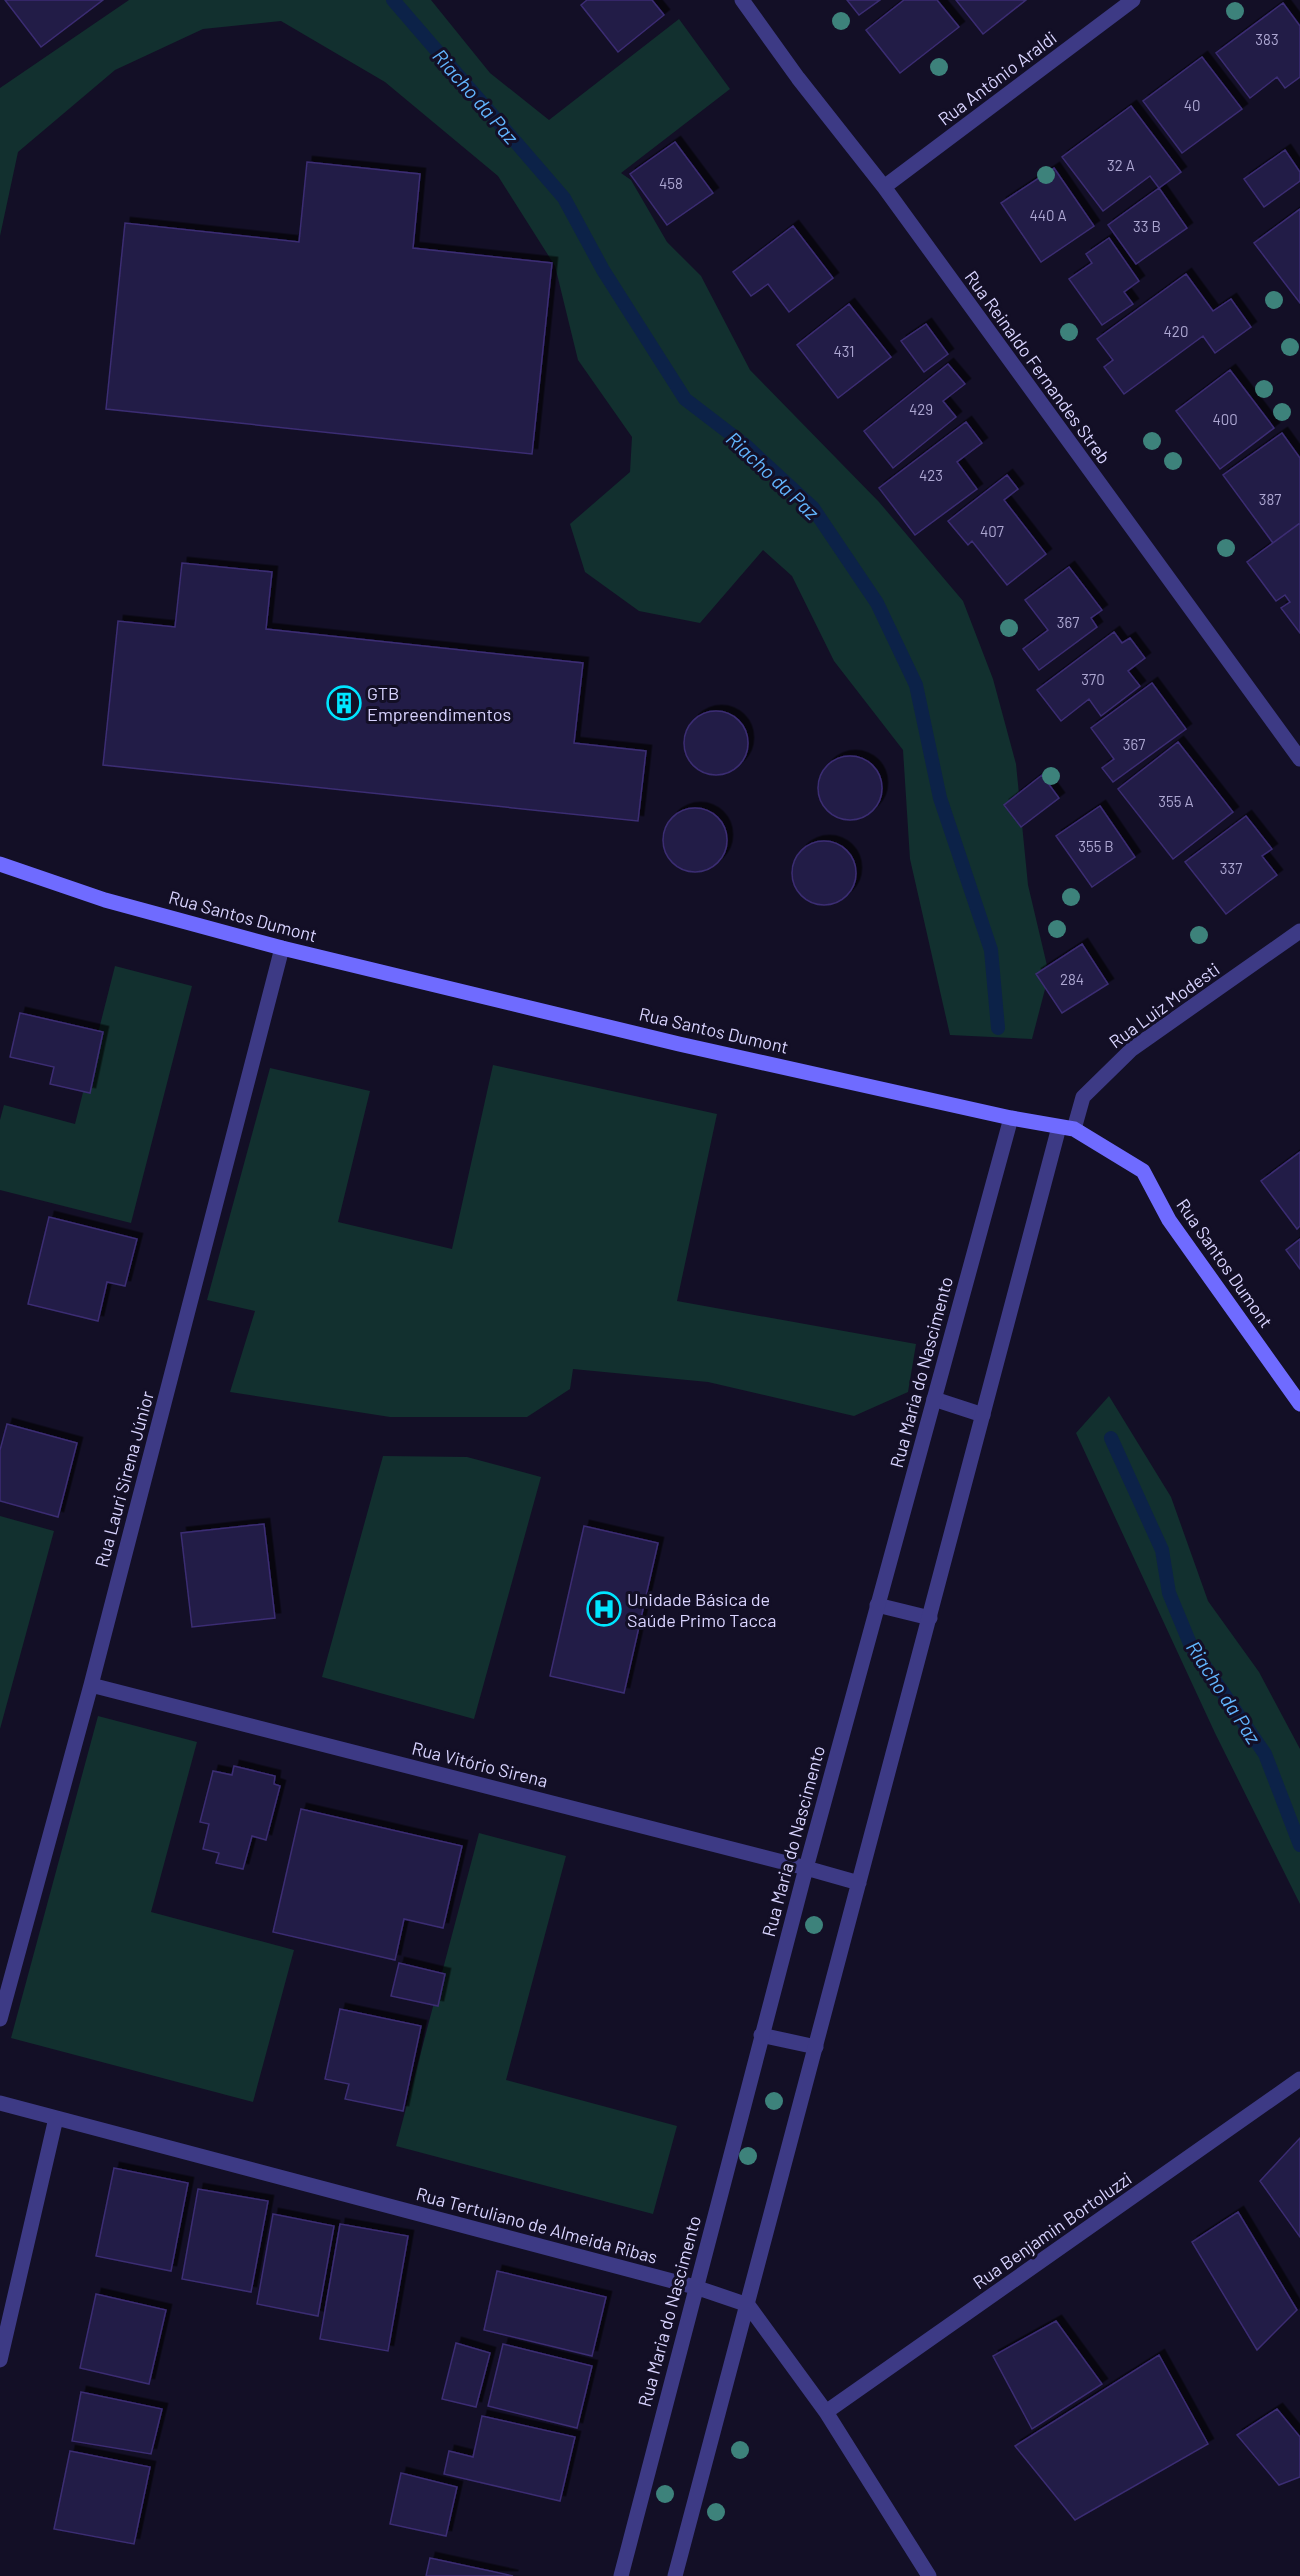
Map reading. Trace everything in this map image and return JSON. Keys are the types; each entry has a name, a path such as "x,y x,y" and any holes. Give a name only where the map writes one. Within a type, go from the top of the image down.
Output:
{"main road":[{"name":"Rua Santos Dumont","path":"0,864 105,900 282,948 679,1044 1011,1118 1066,1128 1143,1171 1169,1220 1300,1404"}],"street":[{"name":"Rua Reinaldo Fernandes Streb","path":"742,0 798,78 884,187 1300,759"},
{"name":"Rua Antônio Araldi","path":"884,187 1133,0"},
{"name":"Rua Luiz Modesti","path":"1066,1128 1083,1097 1132,1049 1300,931"},
{"name":"Rua Lauri Sirena Júnior","path":"0,2019 91,1685 282,948"},
{"name":"Rua Maria do Nascimento","path":"621,2576 761,2035 1011,1118"},
{"path":"675,2576 983,1415 1066,1128"},
{"path":"934,1399 983,1415"},
{"path":"877,1605 930,1618"},
{"name":"Rua Vitório Sirena","path":"91,1685 859,1883"},
{"path":"761,2035 816,2047"},
{"name":"Rua Benjamin Bortoluzzi","path":"826,2412 1300,2079"},
{"name":"Rua Tertuliano de Almeida Ribas","path":"0,2103 695,2287 748,2305"},
{"path":"0,2360 56,2118"},
{"path":"748,2305 826,2412 929,2576"}],"green space":[{"path":"129,0 431,0 490,73 549,120 679,19 730,89 621,173 631,180 667,242 701,276 750,370 879,502 963,601 993,679 1016,764 1028,885 1049,974 1032,1039 950,1035 910,859 903,750 834,661 792,576 763,550 700,623 639,611 585,572 570,524 630,472 632,437 578,360 555,266 498,176 385,82 281,21 203,29 115,70 18,152 0,236 0,88"},
{"path":"115,966 192,986 131,1223 0,1190 0,1120 4,1105 75,1124"},
{"path":"493,1065 717,1114 677,1301 916,1344 908,1392 854,1416 708,1382 573,1369 570,1389 527,1417 390,1417 230,1392 255,1311 207,1300 270,1068 370,1091 338,1222 452,1249"},
{"path":"1109,1396 1171,1497 1208,1601 1259,1672 1300,1749 1300,1904 1215,1733 1076,1433"},
{"path":"383,1456 467,1457 541,1477 474,1719 322,1677"},
{"path":"0,1516 54,1531 0,1729"},
{"path":"98,1716 197,1742 151,1912 294,1950 253,2102 11,2038"},
{"path":"479,1833 566,1856 506,2080 677,2126 653,2214 396,2146"}],"building":[{"path":"5,0 103,0 41,47"},
{"path":"587,0 652,0 664,15 618,52 581,5"},
{"path":"847,0 880,0 859,15"},
{"path":"904,0 937,0 959,27 900,73 866,30"},
{"path":"956,0 1026,0 983,34"},
{"path":"1283,3 1300,26 1300,77 1285,88 1277,77 1250,98 1216,53"},
{"path":"1202,57 1242,109 1182,153 1143,101"},
{"path":"1131,106 1181,172 1159,188 1150,176 1103,211 1062,157"},
{"path":"675,142 713,193 667,225 630,174"},
{"path":"1285,150 1300,172 1300,181 1264,207 1244,179"},
{"path":"307,162 420,174 413,248 552,263 532,454 106,409 125,223 299,242"},
{"path":"1054,168 1094,226 1041,262 1001,203"},
{"path":"1159,188 1187,228 1136,264 1108,225"},
{"path":"1300,209 1300,303 1254,243"},
{"path":"793,226 833,278 789,312 768,284 751,296 733,272"},
{"path":"1109,238 1139,281 1124,292 1133,304 1102,325 1069,279 1092,263 1086,254"},
{"path":"1186,274 1213,311 1231,299 1251,327 1215,353 1203,336 1124,394 1104,367 1113,360 1097,339"},
{"path":"849,304 891,357 838,398 797,345"},
{"path":"926,324 948,354 924,372 901,341"},
{"path":"948,364 965,384 943,401 956,417 893,468 864,431"},
{"path":"1230,370 1274,428 1220,469 1176,411"},
{"path":"966,422 982,443 957,462 977,489 915,535 879,488"},
{"path":"1282,433 1300,458 1300,523 1273,543 1223,475"},
{"path":"1007,475 1018,489 1004,500 1046,554 1007,585 972,541 968,545 948,521"},
{"path":"1300,523 1300,633 1281,608 1290,602 1285,595 1276,601 1247,562"},
{"name":"GTB Empreendimentos","path":"182,563 272,572 266,629 583,663 574,743 646,751 638,821 103,765 118,621 175,627"},
{"path":"1069,567 1102,610 1091,618 1097,627 1039,670 1023,649 1048,630 1025,600"},
{"path":"1114,632 1122,643 1130,638 1145,658 1128,671 1140,686 1101,716 1089,699 1061,721 1037,690"},
{"path":"1152,683 1186,729 1113,782 1102,768 1114,759 1091,728"},
{"path":"710,711 722,711 739,720 746,731 748,743 746,755 739,766 722,775 710,775 698,770 689,761 684,749 684,737 689,725 698,716"},
{"path":"1178,742 1233,812 1173,859 1118,789"},
{"path":"844,756 856,756 873,765 880,776 882,788 880,800 873,811 856,820 844,820 832,815 823,806 818,794 818,782 823,770 832,761"},
{"path":"1042,775 1059,798 1021,827 1004,805"},
{"path":"1100,806 1135,857 1092,887 1056,836"},
{"path":"689,808 701,808 718,817 725,828 727,840 725,852 718,863 701,872 689,872 677,867 668,858 663,846 663,834 668,822 677,813"},
{"path":"1246,816 1272,849 1262,856 1277,875 1226,914 1185,862"},
{"path":"818,841 830,841 847,850 854,861 856,873 854,885 847,896 830,905 818,905 806,900 797,891 792,879 792,867 797,855 806,846"},
{"path":"1082,944 1108,984 1062,1013 1036,974"},
{"path":"20,1013 103,1032 90,1093 50,1084 54,1067 10,1057"},
{"path":"1300,1152 1300,1226 1297,1229 1261,1181"},
{"path":"49,1217 137,1239 125,1286 107,1282 98,1321 28,1304"},
{"path":"1300,1239 1300,1269 1286,1250"},
{"path":"7,1424 77,1443 58,1517 0,1501 0,1450"},
{"path":"264,1524 275,1618 192,1627 181,1533"},
{"name":"Unidade Básica de Saúde Primo Tacca","path":"584,1526 658,1543 624,1693 550,1676"},
{"path":"234,1766 275,1776 274,1784 280,1786 266,1840 252,1836 243,1869 216,1863 219,1853 203,1849 209,1824 200,1822 213,1771 232,1775"},
{"path":"301,1809 462,1846 443,1928 404,1919 395,1960 273,1932"},
{"path":"399,1963 445,1974 438,2006 391,1996"},
{"path":"340,2009 421,2026 403,2111 345,2099 349,2084 325,2079"},
{"path":"1300,2138 1300,2237 1260,2181"},
{"path":"114,2168 188,2183 171,2271 96,2256"},
{"path":"198,2189 268,2201 251,2292 182,2279"},
{"path":"1238,2212 1297,2310 1257,2350 1192,2242"},
{"path":"273,2214 334,2226 318,2316 257,2304"},
{"path":"340,2224 408,2236 388,2351 320,2339"},
{"path":"497,2271 606,2297 592,2356 484,2330"},
{"path":"96,2294 166,2310 149,2384 80,2368"},
{"path":"1056,2321 1102,2384 1032,2429 993,2356"},
{"path":"456,2343 490,2353 476,2407 442,2399"},
{"path":"503,2344 592,2366 577,2428 488,2406"},
{"path":"1159,2355 1208,2444 1075,2520 1015,2446"},
{"path":"81,2392 162,2409 151,2454 72,2441"},
{"path":"1277,2409 1300,2437 1300,2477 1279,2485 1237,2435"},
{"path":"482,2416 575,2437 560,2501 444,2474 449,2451 473,2457"},
{"path":"70,2451 150,2467 134,2544 54,2529"},
{"path":"401,2473 457,2487 446,2536 390,2524"},
{"path":"430,2558 513,2576 426,2576"}],"waterway":[{"name":"Riacho da Paz","path":"393,0 564,198 603,270 685,399 745,445 813,508 877,603 916,685 940,798 991,950 998,1028"},
{"name":"Riacho da Paz","path":"1111,1438 1162,1550 1169,1593 1191,1646 1265,1754 1300,1845"}],"place":[{"name":"GTB Empreendimentos","path":"344,703"},
{"name":"Unidade Básica de Saúde Primo Tacca","path":"604,1609"}]}
